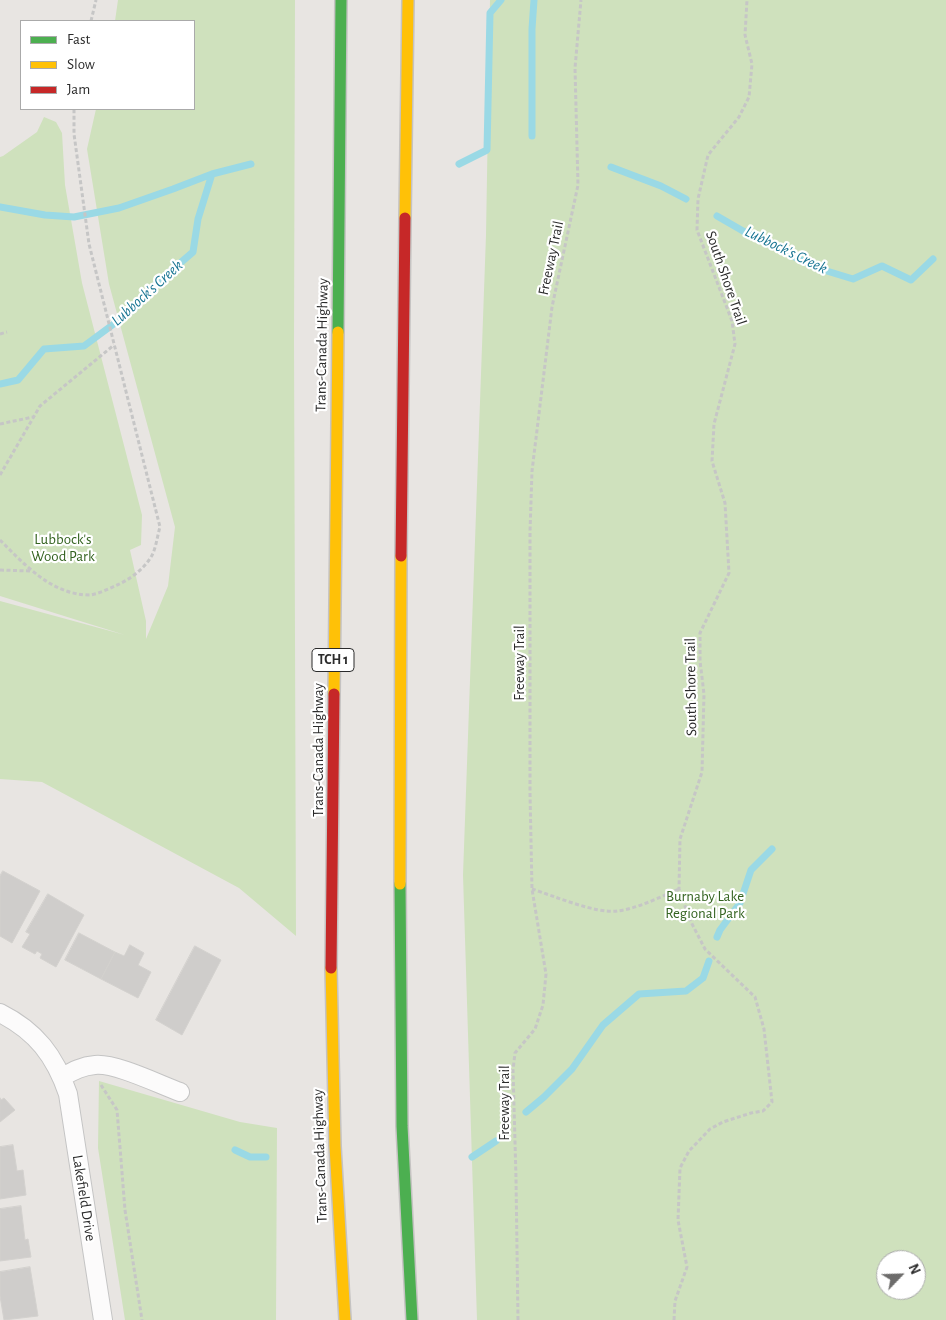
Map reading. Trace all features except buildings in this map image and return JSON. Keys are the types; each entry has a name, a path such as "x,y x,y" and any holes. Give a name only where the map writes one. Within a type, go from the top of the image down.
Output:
{"highway":[{"name":"Trans-Canada Highway","path":"341,0 331,1068 340,1263 345,1320"},
{"path":"408,0 400,674 400,1066 407,1260 412,1320"}],"street":[{"name":"Lakefield Drive","path":"0,1013 26,1028 37,1039 50,1055 62,1077 68,1094 103,1320"},
{"path":"62,1077 78,1068 96,1064 112,1067 180,1092"}],"path":[{"path":"91,20 96,0"},
{"name":"Freeway Trail","path":"518,1320 513,1070 515,1053 535,1029 544,997 546,974 532,889 530,532 532,471 552,307 578,185 575,68 581,0"},
{"name":"South Shore Trail","path":"674,1320 675,1301 687,1267 678,1220 680,1168 689,1151 710,1129 732,1119 763,1111 772,1102 764,1029 755,997 705,949 690,920 679,888 680,839 702,772 704,694 700,661 700,633 729,573 725,503 712,461 714,424 735,344 732,321 697,230 698,199 708,155 739,117 749,97 752,64 745,35 747,0"},
{"path":"0,540 31,571 51,584 72,593 92,595 124,582 141,569 152,556 160,528 89,244 74,134 74,110"},
{"path":"0,334 7,332"},
{"path":"0,475 40,406 114,344"},
{"path":"0,424 33,416"},
{"path":"0,570 31,571"},
{"path":"532,889 600,910 617,911 641,904 679,888"},
{"path":"101,1085 117,1110 124,1210 142,1320"}],"green space":[{"name":"Lubbock's Wood Park","path":"118,0 295,0 296,936 239,888 42,782 0,779 0,601 125,635 0,596 0,157 37,132 44,117 56,122 62,133 65,185 82,283 142,515 141,545 130,550 146,621 146,639 168,586 175,527 109,284 87,149 96,110 195,110 195,20 115,20"},
{"name":"Burnaby Lake Regional Park","path":"490,0 946,0 946,1320 477,1320 463,875 486,235"},
{"path":"99,1081 240,1122 277,1128 276,1320 125,1320 98,1148"}],"waterway":[{"name":"Lubbock's Creek","path":"459,164 487,150 490,13 501,0"},
{"name":"Lubbock's Creek","path":"532,136 532,29 534,0"},
{"name":"Lubbock's Creek","path":"0,384 18,380 44,349 84,346 134,309 157,283 193,252 198,219 212,174 251,164"},
{"name":"Lubbock's Creek","path":"611,167 661,186 686,199"},
{"path":"0,207 45,215 74,217 119,208 212,174"},
{"name":"Lubbock's Creek","path":"717,216 817,268 853,279 882,266 911,280 933,259"},
{"path":"717,937 740,903 751,870 772,849"},
{"path":"526,1112 572,1069 603,1025 639,994 686,991 703,978 709,961"},
{"path":"472,1157 496,1141"},
{"path":"235,1150 250,1157 266,1157"}],"traffic: fast":[{"path":"338,332 341,0"},
{"path":"400,884 402,1126 412,1320"}],"traffic: slow":[{"path":"405,218 408,0"},
{"path":"334,694 338,332"},
{"path":"400,884 401,556"},
{"path":"331,968 335,1146 345,1320"}],"traffic: jam":[{"path":"401,556 405,218"},
{"path":"331,968 334,694"}]}
